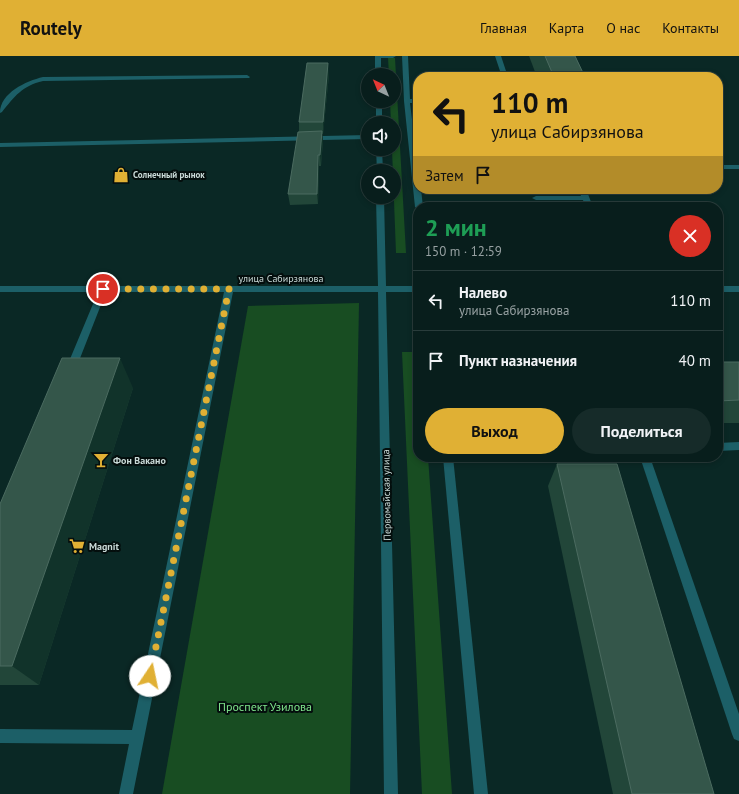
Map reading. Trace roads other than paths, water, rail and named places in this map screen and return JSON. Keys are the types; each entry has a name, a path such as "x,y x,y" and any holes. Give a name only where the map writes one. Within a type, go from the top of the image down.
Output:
{"street":[{"path":"378,68 378,56 393,56"},
{"path":"405,56 407,101 413,154"},
{"path":"498,56 503,72"},
{"path":"0,111 16,91 24,84 43,79 247,77"},
{"path":"407,101 413,101"},
{"path":"0,145 361,137"},
{"path":"723,167 739,167"},
{"path":"584,194 587,202"},
{"path":"536,198 586,198"},
{"name":"Первомайская улица","path":"380,204 391,794"},
{"name":"улица Сабирзянова","path":"0,289 413,289"},
{"path":"66,381 103,289"},
{"path":"126,794 229,289"},
{"path":"723,289 739,289"},
{"path":"723,447 739,446"},
{"path":"448,462 481,794"},
{"path":"647,462 739,734"},
{"path":"0,736 138,737"}],"place":[{"name":"Солнечный рынок","path":"121,175"},
{"name":"Фон Вакано","path":"101,460"},
{"name":"Magnit","path":"77,546"}],"park label":[{"name":"Проспект Узилова","path":"265,707"}]}
